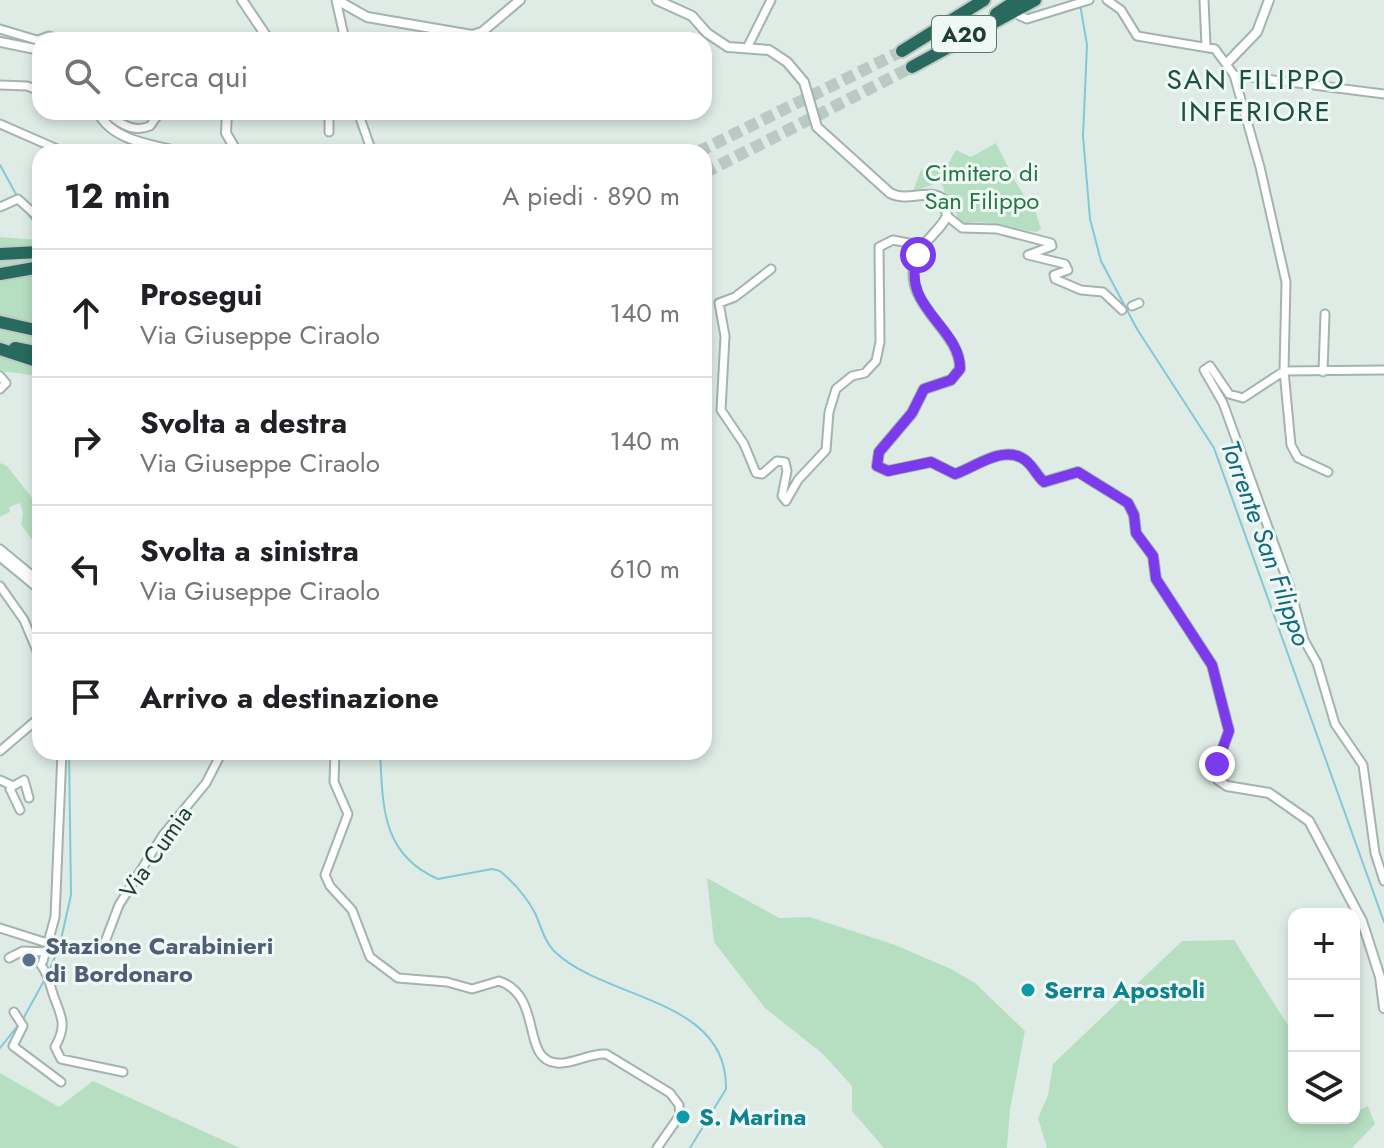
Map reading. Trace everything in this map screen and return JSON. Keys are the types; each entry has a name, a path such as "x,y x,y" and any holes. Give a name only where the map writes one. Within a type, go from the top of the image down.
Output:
{"highway":[{"path":"918,41 973,0"},
{"name":"A20","path":"902,51 984,0"},
{"name":"A20","path":"1017,0 912,67 1035,0"},
{"path":"0,247 32,249"},
{"path":"0,254 32,250"},
{"path":"0,276 32,270"},
{"path":"0,319 32,323"},
{"path":"0,319 32,329"},
{"path":"0,347 32,352"},
{"path":"0,347 32,359"}],"street":[{"path":"242,0 264,32"},
{"path":"336,0 367,17 454,32"},
{"path":"336,0 343,32"},
{"path":"482,32 520,0"},
{"path":"657,0 692,16 706,32"},
{"path":"747,48 771,0"},
{"path":"1020,16 1027,19 1089,0"},
{"path":"1107,0 1121,10 1137,36 1215,49 1234,75 1260,167 1286,282 1284,371 1293,451 1298,458 1328,472"},
{"path":"1204,0 1206,46"},
{"path":"1227,63 1257,32 1269,0"},
{"path":"0,29 32,38"},
{"path":"712,36 725,45 769,50 793,67 806,86 817,127 884,188 902,198 938,195 946,204 947,216 923,246 915,264 915,285 955,351 960,369 951,380 924,389 912,413 879,452 877,466 888,471 931,462 955,474 978,462 1014,455 1027,461 1044,482 1078,472 1125,499 1133,511 1136,533 1153,556 1156,579 1212,665 1229,731 1217,764 1218,780 1232,788 1260,790 1303,813 1362,921 1380,977 1384,1008"},
{"path":"0,42 32,48"},
{"path":"1234,75 1384,94"},
{"path":"0,85 32,88"},
{"path":"103,120 127,137 152,144"},
{"path":"117,120 140,129 150,126 154,120"},
{"path":"227,120 226,133 232,144"},
{"path":"329,120 329,132"},
{"path":"361,120 369,144"},
{"path":"0,124 46,144"},
{"path":"0,207 18,199 32,212"},
{"path":"947,216 962,228 997,229 1051,243 1052,246 1028,255 1065,264 1068,270 1054,275 1055,279 1081,290 1103,292 1122,310"},
{"path":"771,269 735,297 719,305 725,336 720,403 756,473 762,474 777,461 785,462 782,496 786,501 798,480 824,455 829,412 836,389 852,376 865,373 876,361 880,342 879,247 893,240 923,246"},
{"path":"1323,372 1325,314"},
{"path":"1384,370 1284,371 1243,398 1229,394 1210,366 1204,370 1223,403 1290,588 1304,640 1317,663 1335,724 1363,765 1375,853 1384,881"},
{"path":"0,376 6,383 0,389"},
{"path":"0,549 32,575"},
{"path":"0,557 32,583"},
{"path":"0,586 24,620 32,639"},
{"path":"0,751 32,723"},
{"path":"62,760 55,917 42,963 51,978 53,993 64,1017 65,1028 55,1047 56,1053 73,1064 86,1063 123,1072"},
{"name":"Via Cumia","path":"0,928 67,949 94,951 105,945 119,905 163,835 203,788 218,760"},
{"path":"335,760 334,782 348,814 325,875 330,886 352,910 372,960 405,981 441,981 472,989 499,981 515,989 525,1002 532,1039 550,1061 610,1055 674,1097 680,1115 657,1148"},
{"path":"0,780 13,786"},
{"path":"20,810 10,789 24,780 29,798"},
{"path":"9,958 23,951 46,952"},
{"path":"14,1012 23,1026 13,1046 61,1082"}],"green space":[{"name":"Cimitero di San Filippo","path":"996,143 1016,183 1036,213 1041,229 1037,232 988,223 960,225 951,196 946,195 941,182 913,191 921,170 948,164 956,150 971,157"},
{"path":"0,237 32,239 32,375 0,371"},
{"path":"0,463 7,466 32,498 32,539 21,525 23,513 20,503 9,507 10,512 0,517"},
{"path":"707,878 779,918 810,917 895,945 975,983 1025,1031 1010,1109 1007,1148 884,1148 852,1111 852,1086 823,1054 765,1008 714,942"},
{"path":"1234,940 1288,1026 1288,1124 1360,1124 1360,1110 1368,1106 1375,1124 1352,1148 1047,1148 1038,1118 1048,1095 1053,1064 1182,941"},
{"path":"0,1073 59,1107 93,1081 240,1148 0,1148"}],"waterway":[{"name":"Torrente San Filippo","path":"1080,4 1087,45 1083,136 1090,219 1101,261 1137,329 1214,448 1384,922"},
{"path":"0,165 17,196"},
{"path":"24,209 32,220"},
{"path":"60,944 71,895 69,760"},
{"path":"380,760 382,791 389,826 395,842 419,869 438,879 492,869 500,871 528,902 554,951 576,968 686,1018 707,1036 721,1059 726,1089 690,1148"},
{"path":"48,973 58,950"},
{"path":"23,1019 45,979"},
{"path":"0,1048 19,1024"}],"tunnel":[{"path":"712,145 902,51"},
{"path":"712,169 912,67"}],"place":[{"name":"Stazione Carabinieri di Bordonaro","path":"29,960"},
{"name":"Serra Apostoli","path":"1028,990"},
{"name":"S. Marina","path":"683,1117"}],"district":[{"name":"SAN FILIPPO INFERIORE","path":"1256,95"}],"route":[{"path":"918,255 914,270 917,291 961,365 951,380 924,389 912,413 879,452 877,466 888,471 931,462 955,474 978,462 1014,455 1027,461 1044,482 1051,483 1078,472 1122,496 1133,511 1137,536 1153,556 1156,579 1189,624 1195,642 1212,665 1229,731 1217,764"}]}
